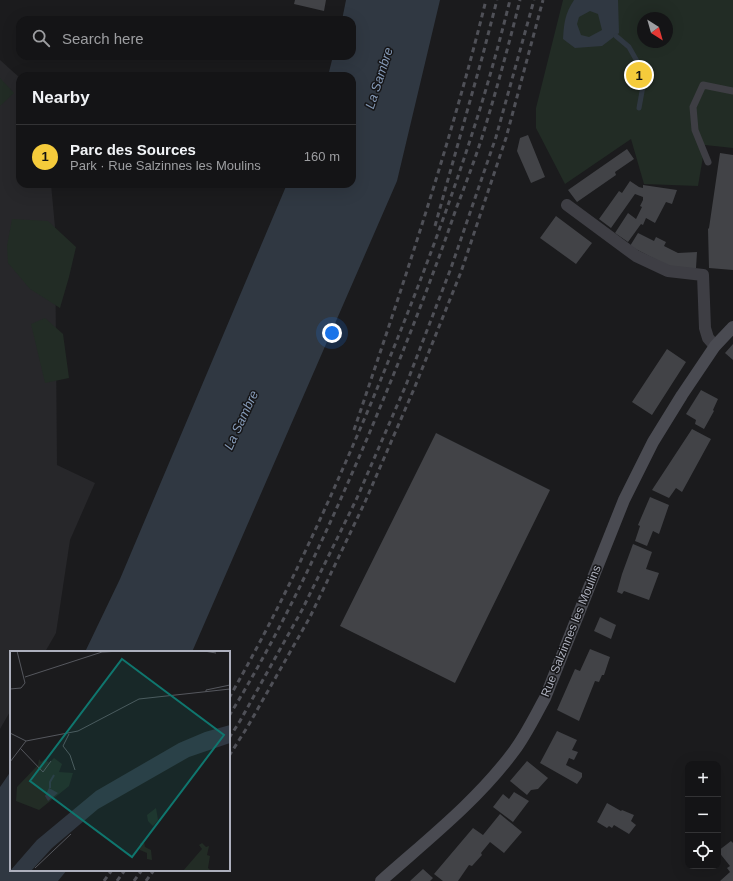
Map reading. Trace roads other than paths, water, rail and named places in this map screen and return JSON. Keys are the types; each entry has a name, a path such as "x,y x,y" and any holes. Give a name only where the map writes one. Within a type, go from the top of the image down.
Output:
{"street":[{"path":"567,205 636,256 668,271 703,275 705,328 708,338 715,346"},
{"name":"Rue Salzinnes les Moulins","path":"381,881 477,795 515,750 545,698 624,500 653,442 715,346 733,327"}],"lane":[{"path":"708,162 695,130 693,107 703,85 733,91"}],"water":[{"name":"La Sambre","path":"346,0 440,0 397,181 192,651 85,651 120,579 285,188 356,188 356,72 329,72 332,60 356,60 356,16 343,16"},
{"path":"574,0 618,0 619,33 602,46 575,48 563,39 566,18","holes":["590,11 598,14 602,30 589,37 581,35 577,24 579,17"]},
{"path":"10,772 10,871 66,871 58,881 0,881 0,787"}],"waterway":[{"path":"616,36 629,47 638,63 643,86 639,108"}],"railway":[{"path":"354,430 441,163 486,0"},
{"path":"435,226 497,0"},
{"path":"230,696 268,627 304,555 353,445 397,340 437,236 478,115 510,0"},
{"path":"230,714 268,648 304,578 369,434 392,378 425,294 478,150 520,0"},
{"path":"230,736 302,610 357,498 406,385 451,268 496,137 534,0"},
{"path":"230,754 248,726 310,617 365,502 414,389 461,272 506,138 543,0"},
{"path":"104,881 111,871"},
{"path":"117,881 124,871"},
{"path":"134,881 141,871"},
{"path":"146,881 153,871"}],"place":[{"name":"Parc des Sources","path":"639,75"}]}
